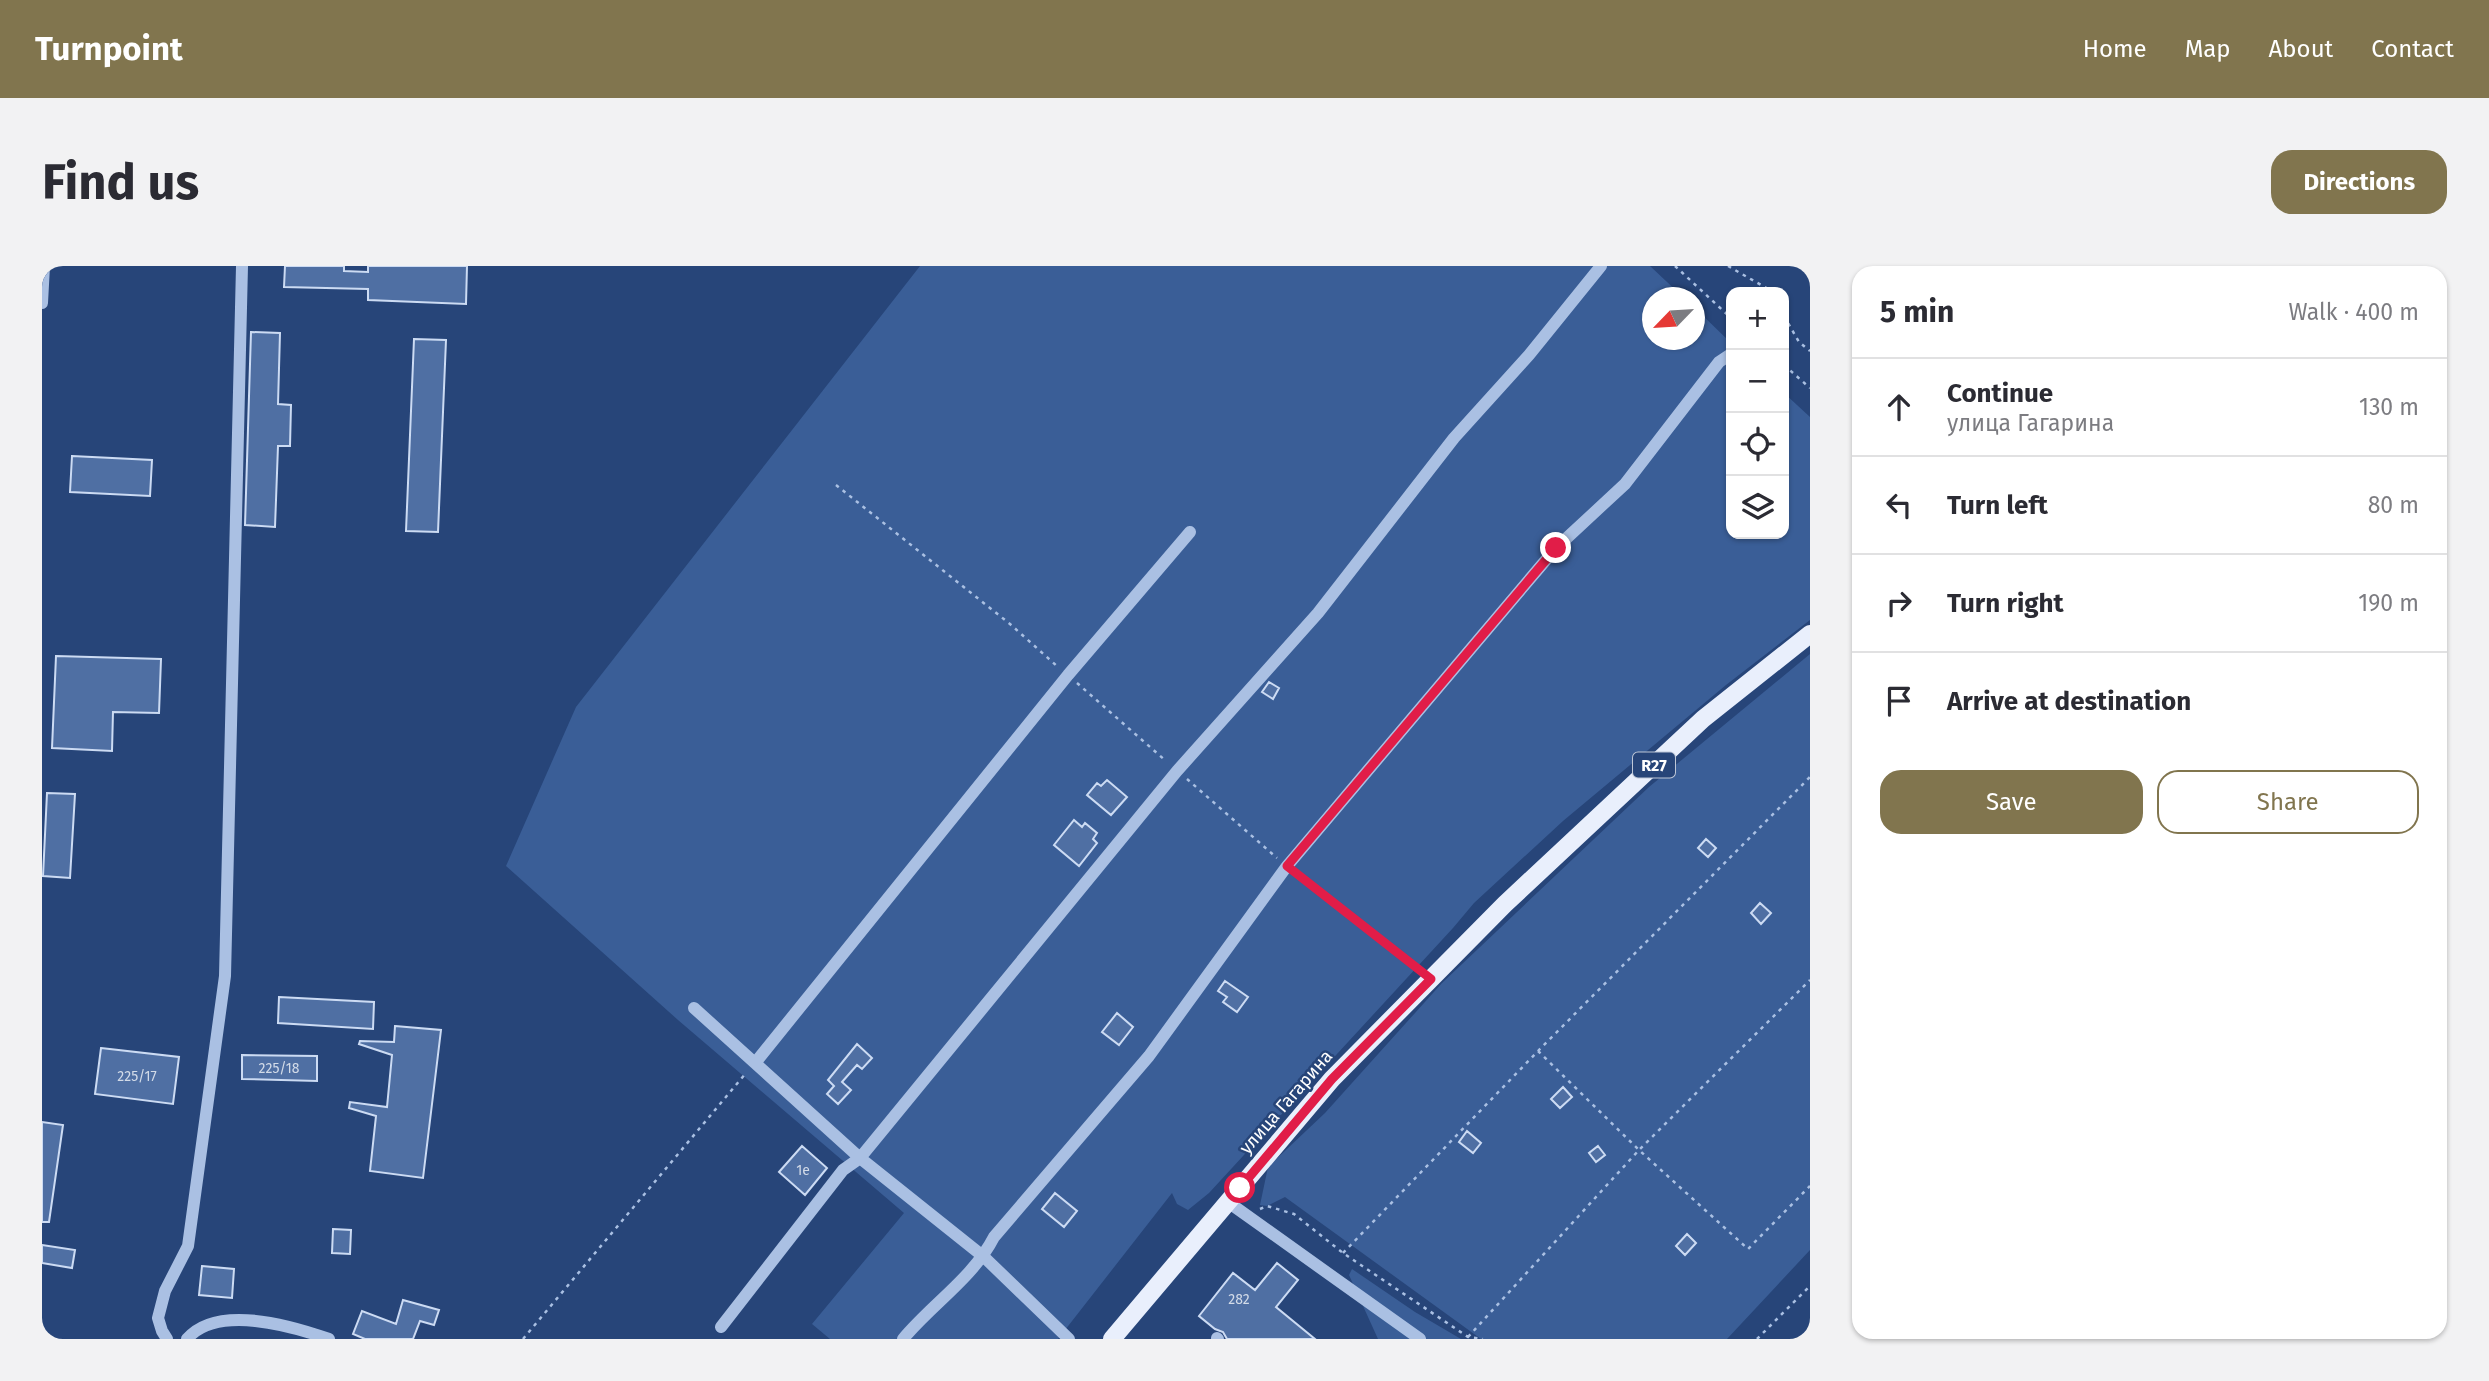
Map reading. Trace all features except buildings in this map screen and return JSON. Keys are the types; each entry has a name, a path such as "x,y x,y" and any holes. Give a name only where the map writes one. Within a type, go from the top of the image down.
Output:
{"main road":[{"name":"улица Гагарина","path":"1112,1339 1332,1079 1504,904 1703,719 1810,634"}],"lane":[{"path":"42,303 44,266"},
{"path":"167,1339 158,1318 165,1290 188,1246 225,976 242,266"},
{"path":"720,1327 843,1170 860,1158 1177,771 1318,613 1454,438 1529,355 1601,266"},
{"path":"903,1339 920,1318 984,1257 995,1237 1149,1056 1287,866 1556,548 1625,484 1719,362 1726,357"},
{"path":"755,1063 1068,675 1190,533"},
{"path":"694,1009 860,1158 984,1257 1069,1339"},
{"path":"1228,1202 1420,1339"},
{"path":"187,1339 192,1333 216,1322 247,1321 292,1326 329,1339"}],"path":[{"path":"1675,266 1726,313"},
{"path":"1728,266 1765,287"},
{"path":"1789,325 1799,342 1810,351"},
{"path":"1789,369 1810,388"},
{"path":"836,485 1010,624 1287,866 1431,979"},
{"path":"1343,1253 1538,1051 1810,777"},
{"path":"1468,1337 1639,1150 1810,980"},
{"path":"1538,1051 1639,1150 1748,1249 1810,1186"},
{"path":"523,1339 755,1063"},
{"path":"1247,1215 1267,1206 1294,1214 1343,1253 1468,1337 1483,1339"},
{"path":"1757,1339 1810,1286"}],"shaded area":[{"path":"920,266 1650,266 1672,287 1642,287 1642,350 1705,350 1705,318 1726,338 1726,539 1789,539 1789,398 1810,417 1810,620 1726,685 1563,821 1474,903 1209,1193 1188,1210 1177,1204 1172,1193 1058,1339 830,1339 812,1324 904,1213 678,1020 506,866 576,707"},
{"path":"1810,654 1810,1250 1727,1339 1481,1339 1285,1197 1267,1206 1260,1205 1268,1167 1325,1113 1442,983 1649,787"},
{"path":"1352,1269 1415,1312 1461,1339 1378,1339 1349,1275"}],"route":[{"path":"1240,1188 1332,1079 1431,979 1287,866 1556,548"}]}
